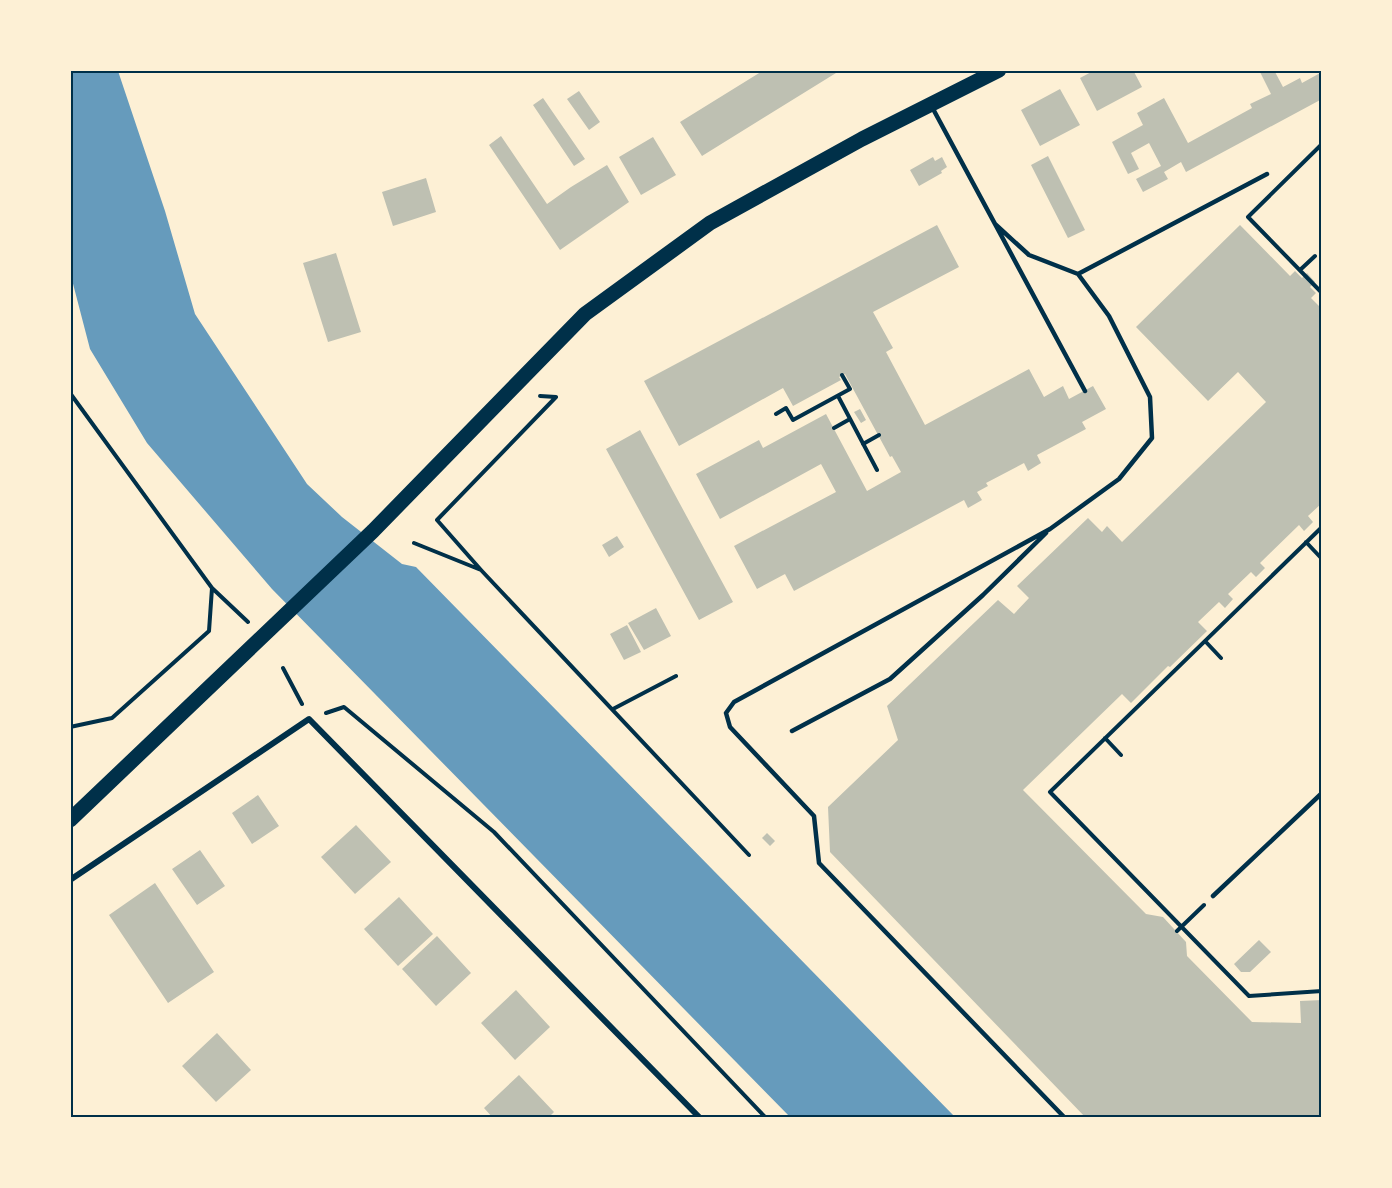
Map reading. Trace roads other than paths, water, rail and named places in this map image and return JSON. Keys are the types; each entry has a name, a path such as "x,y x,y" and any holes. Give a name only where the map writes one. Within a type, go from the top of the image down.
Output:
{"main road":[{"path":"70,819 373,531 585,314 710,224 862,139 999,70"}],"street":[{"path":"70,880 309,719 700,1118"}],"lane":[{"path":"931,104 1084,391"},
{"path":"1078,274 1267,174"},
{"path":"995,224 1029,255 1078,274 1109,316 1150,397 1152,438 1119,478 1050,529 734,702 726,713 730,728 814,816 819,863 1065,1118"},
{"path":"792,731 890,679 983,595 1050,529"},
{"path":"1213,896 1322,793"}],"water":[{"path":"70,71 118,71 165,211 195,314 307,484 342,517 402,564 416,567 955,1117 790,1117 272,589 147,443 90,349 71,276"}]}
